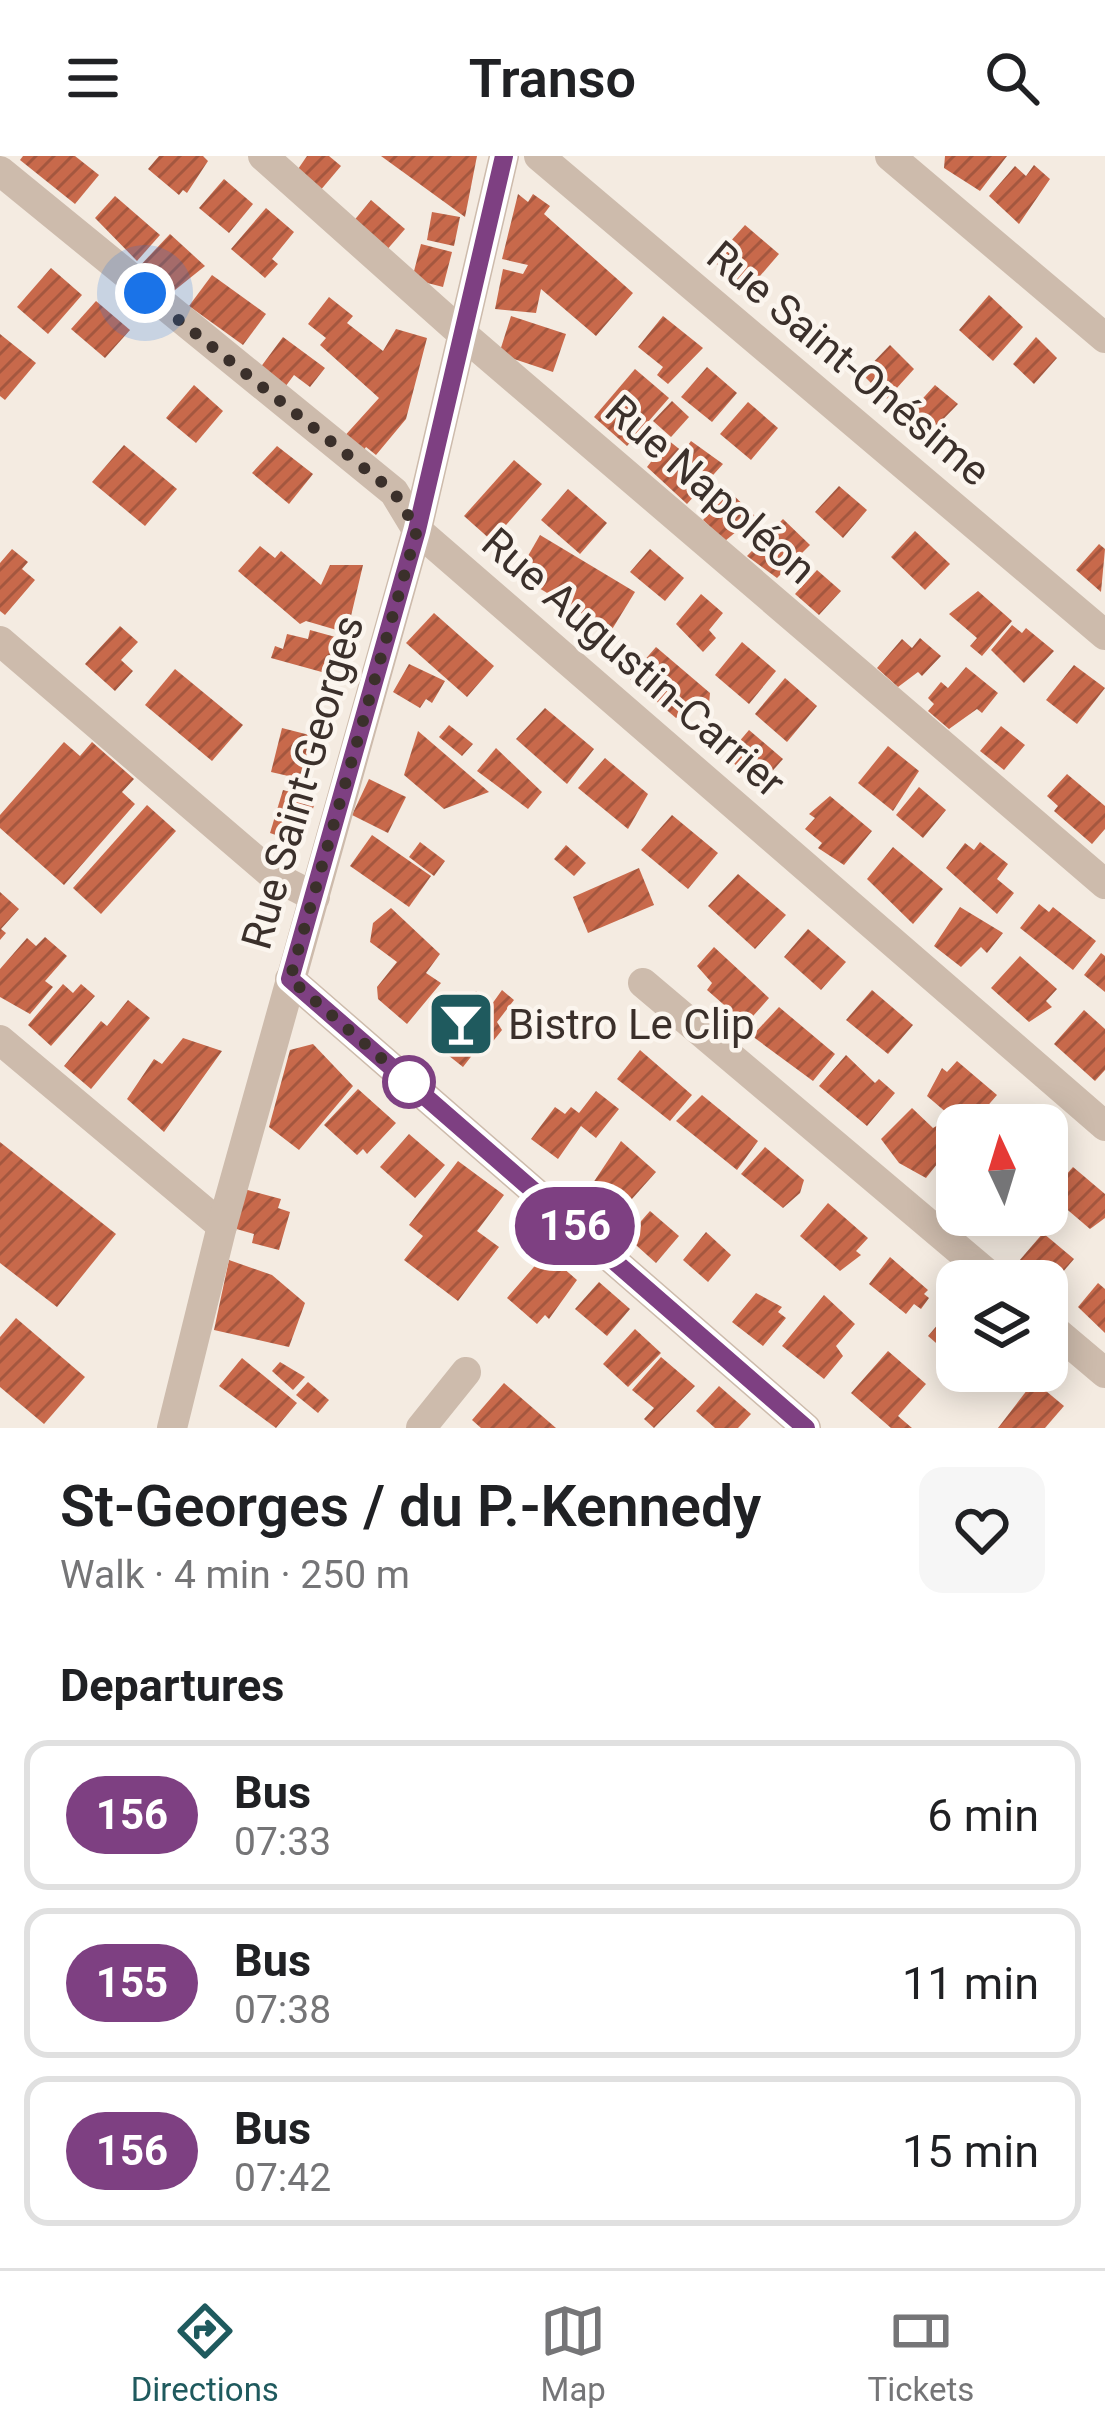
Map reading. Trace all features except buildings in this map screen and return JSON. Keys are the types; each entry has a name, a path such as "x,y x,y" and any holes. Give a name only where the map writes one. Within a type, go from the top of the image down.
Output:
{"street":[{"name":"Rue Napoléon","path":"263,156 466,337 1105,884"},
{"name":"Rue Saint-Georges","path":"172,1428 222,1226 417,530 466,337 504,156"},
{"name":"Rue Saint-Onésime","path":"539,156 1105,634"},
{"path":"890,156 1105,338"},
{"name":"Rue Augustin-Carrier","path":"0,171 394,492 417,530 1105,1126"},
{"path":"0,641 274,876 316,897"},
{"path":"290,979 806,1428"},
{"path":"643,983 971,1260"},
{"path":"0,1040 222,1226"},
{"path":"1068,1342 1105,1373"},
{"path":"421,1428 466,1372"}],"bus line":[{"name":"156","path":"504,156 466,337 417,530 290,979 806,1428"}],"place":[{"name":"Bistro Le Clip","path":"461,1024"}],"route":[{"path":"145,293 394,492 417,530 290,979 409,1082"}]}
